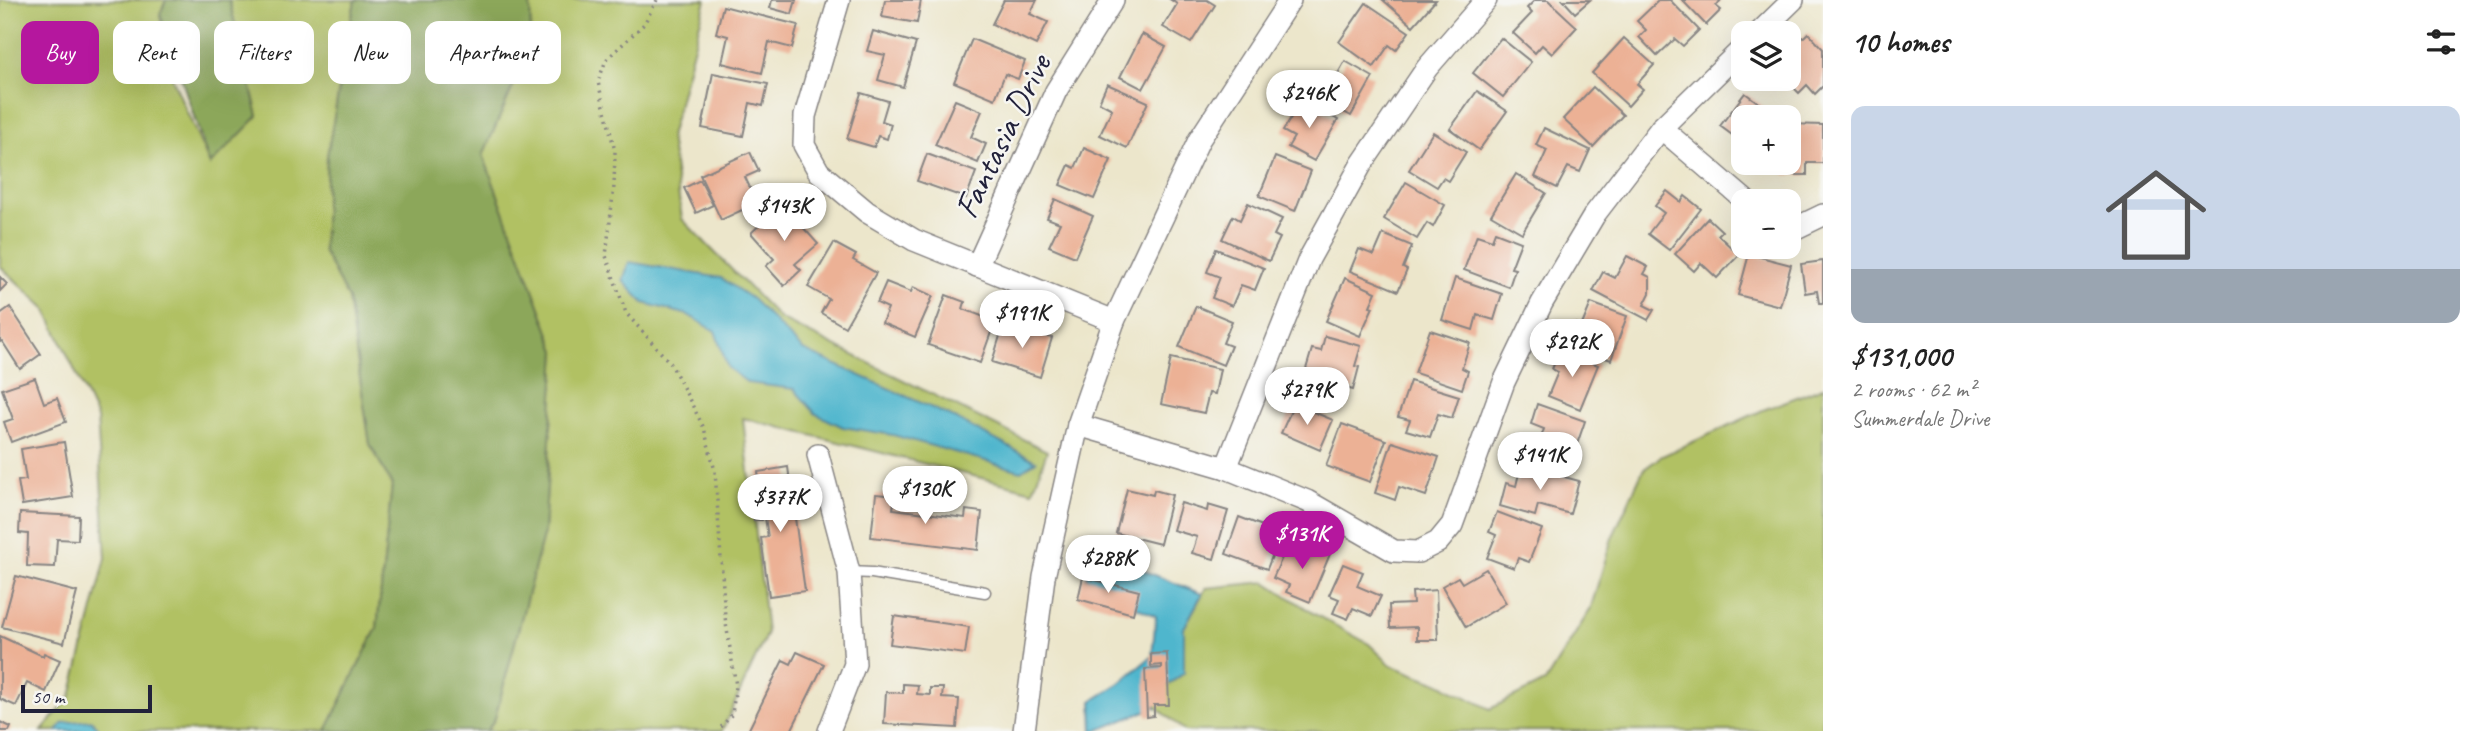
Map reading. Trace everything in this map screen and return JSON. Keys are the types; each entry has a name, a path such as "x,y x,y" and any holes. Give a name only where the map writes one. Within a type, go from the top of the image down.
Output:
{"street":[{"path":"839,0 805,116 804,145 819,172 867,212 914,240 1114,321"},
{"name":"Fantasia Drive","path":"977,266 1056,91 1112,0"},
{"path":"1024,731 1044,577 1078,425 1114,321 1199,140 1290,0"},
{"path":"1226,468 1309,259 1362,165 1427,68 1486,0"},
{"path":"1771,21 1793,0"},
{"path":"1078,425 1226,468 1307,501 1394,551 1418,552 1438,542 1452,525 1504,382 1542,303 1595,214 1661,128 1731,60"},
{"path":"1661,128 1732,189"},
{"path":"1801,226 1823,215"},
{"path":"818,455 849,572 855,664 829,731"}],"lane":[{"path":"849,572 872,573 985,592"}],"path":[{"path":"657,0 644,24 606,61 598,82 615,151 606,256 626,313 671,364 704,428 715,471 725,617 736,686 732,714 718,731"}],"green space":[{"path":"0,0 166,0 160,15 161,21 113,21 113,84 175,84 210,165 258,116 250,84 314,84 314,21 234,21 229,0 355,0 351,21 328,21 328,84 340,84 327,156 323,250 348,299 370,444 392,485 377,628 326,731 42,731 71,696 106,558 97,418 46,309 0,266"},
{"path":"166,0 229,0 234,21 214,21 214,84 250,84 258,116 210,165 183,84 200,84 200,21 162,21 160,14"},
{"path":"355,0 530,0 530,21 425,21 425,84 514,84 483,155 556,351 544,532 495,718 487,731 326,731 377,628 392,485 370,444 348,299 323,251 327,156 340,84 411,84 411,21 351,21"},
{"path":"530,0 706,0 670,137 682,219 780,319 1047,451 1033,491 743,418 767,633 722,731 487,731 495,718 544,532 556,351 483,155 514,84 561,84 561,21 530,21"},
{"path":"1823,387 1823,731 1185,731 1148,700 1184,673 1184,628 1206,588 1266,582 1313,613 1369,644 1392,666 1438,683 1490,709 1545,682 1590,610 1612,538 1643,470 1662,456 1763,410"}],"water":[{"path":"629,262 721,278 752,299 803,350 950,416 1036,461 1021,471 893,435 843,427 816,414 794,389 748,383 728,368 715,331 688,315 644,303 623,281"},
{"path":"1090,549 1202,594 1184,628 1184,673 1148,700 1156,707 1096,731 1093,731 1092,701 1120,683 1152,656 1156,616 1086,585"},
{"path":"91,720 101,731 57,731 63,723"}],"building":[{"path":"772,0 796,0 792,14 770,8"},
{"path":"885,0 921,0 917,23 882,17"},
{"path":"1004,0 1037,0 1030,14 1048,22 1036,45 992,24"},
{"path":"1171,0 1207,0 1215,5 1191,43 1163,27 1177,4"},
{"path":"1383,0 1436,0 1413,26"},
{"path":"1535,0 1548,0 1577,27 1552,54 1542,45 1535,53 1513,33 1532,13 1527,8"},
{"path":"1563,0 1590,0 1575,13"},
{"path":"1659,0 1670,0 1699,30 1683,46 1675,39 1657,56 1639,37 1646,30 1637,21"},
{"path":"1682,0 1721,0 1716,6 1721,10 1706,25"},
{"path":"1366,3 1409,32 1396,50 1389,45 1374,67 1339,42"},
{"path":"723,6 798,25 792,48 769,42 762,73 722,63 728,36 716,33"},
{"path":"873,31 916,43 903,87 878,80 885,55 867,51"},
{"path":"1808,33 1823,49 1823,86 1815,94 1807,85 1801,91 1801,40"},
{"path":"1142,34 1166,47 1143,89 1120,77"},
{"path":"1501,38 1531,62 1503,97 1473,73"},
{"path":"1624,38 1654,65 1637,84 1643,89 1628,106 1592,73"},
{"path":"972,39 1025,61 1018,79 1005,74 995,99 954,82"},
{"path":"1345,61 1373,77 1351,116 1323,100"},
{"path":"713,73 768,84 763,106 750,103 743,136 702,128"},
{"path":"1107,84 1148,102 1127,148 1100,135 1112,109 1099,102"},
{"path":"1593,87 1623,115 1593,147 1563,119"},
{"path":"1477,91 1507,111 1479,150 1450,129"},
{"path":"861,93 888,101 882,121 891,124 887,139 878,136 874,147 847,139"},
{"path":"1745,93 1762,105 1736,105"},
{"path":"1302,99 1338,120 1314,161 1288,147 1294,137 1283,131"},
{"path":"955,100 982,111 971,137 986,144 978,163 935,145"},
{"path":"1731,111 1731,134 1720,126"},
{"path":"1801,124 1823,125 1823,163 1807,163 1807,175 1801,175"},
{"path":"1544,128 1590,150 1580,172 1568,167 1557,188 1535,177 1547,150 1536,145"},
{"path":"1433,132 1466,152 1448,181 1443,178 1437,187 1409,170"},
{"path":"1084,148 1111,160 1094,199 1060,185 1069,165 1075,168"},
{"path":"750,152 759,171 745,177 757,203 721,220 700,175"},
{"path":"927,154 976,172 966,198 917,181"},
{"path":"1275,157 1311,171 1295,211 1259,196"},
{"path":"1516,174 1546,193 1522,233 1491,215"},
{"path":"700,180 713,205 696,213 684,188"},
{"path":"1406,182 1445,205 1433,227 1427,223 1417,239 1384,219"},
{"path":"1667,191 1681,202 1685,196 1701,209 1669,250 1648,234 1664,213 1655,206"},
{"path":"1055,199 1093,216 1075,257 1049,246 1060,223 1047,218"},
{"path":"1248,203 1282,219 1274,235 1280,238 1269,261 1222,239 1233,216 1240,220"},
{"path":"782,204 818,244 795,264 801,270 784,286 766,266 774,259 751,233"},
{"path":"1708,218 1722,231 1718,235 1731,247 1731,259 1735,259 1717,278 1701,263 1694,271 1675,254"},
{"path":"1495,232 1521,242 1511,268 1515,269 1509,287 1464,270 1477,235 1492,240"},
{"path":"1383,234 1412,246 1403,268 1407,270 1398,291 1350,271 1359,249 1374,255"},
{"path":"834,243 856,255 853,260 876,273 845,327 821,313 829,299 808,287"},
{"path":"1216,249 1264,268 1255,290 1241,285 1232,306 1212,298 1220,277 1207,272"},
{"path":"1627,256 1648,267 1644,274 1650,277 1650,293 1644,305 1654,310 1648,320 1593,291 1603,272 1615,278"},
{"path":"1748,259 1768,259 1791,265 1780,306 1738,295"},
{"path":"1823,261 1823,303 1819,303 1817,291 1805,293 1801,264"},
{"path":"0,277 7,284 0,291"},
{"path":"1345,278 1376,292 1370,306 1373,307 1360,336 1326,321"},
{"path":"1455,278 1502,294 1494,320 1477,315 1473,330 1442,320"},
{"path":"886,282 911,292 913,287 933,296 915,337 882,323 888,308 877,303"},
{"path":"946,295 965,302 963,309 995,321 980,363 928,345"},
{"path":"1591,303 1627,316 1611,360 1566,344 1574,323 1582,325"},
{"path":"1196,306 1232,321 1223,343 1231,346 1223,365 1179,347"},
{"path":"10,307 41,354 20,369 2,341 0,342 0,314"},
{"path":"1004,323 1052,338 1040,377 992,362"},
{"path":"1430,330 1470,343 1462,368 1468,371 1462,389 1415,373"},
{"path":"1325,336 1361,346 1355,366 1359,367 1353,390 1304,376 1312,349 1321,351"},
{"path":"1560,350 1598,365 1580,409 1548,396 1558,372 1552,369"},
{"path":"1171,358 1220,369 1215,394 1209,393 1204,413 1161,404"},
{"path":"35,378 44,403 57,398 66,422 11,442 4,422 13,419 2,389"},
{"path":"1410,381 1459,396 1452,418 1438,414 1430,437 1406,430 1410,420 1398,417"},
{"path":"1294,404 1333,420 1320,450 1281,433"},
{"path":"1537,404 1585,421 1573,456 1562,452 1558,462 1535,454 1544,429 1531,424"},
{"path":"1342,424 1386,440 1370,482 1326,466"},
{"path":"64,442 73,497 22,505 18,481 26,480 21,449"},
{"path":"1392,442 1439,457 1426,496 1399,487 1395,500 1375,493"},
{"path":"1521,465 1579,481 1570,514 1538,505 1535,516 1500,506 1506,483 1516,486"},
{"path":"788,467 805,591 769,596 761,538 768,537 758,472"},
{"path":"1127,489 1153,495 1154,490 1172,495 1160,544 1116,533"},
{"path":"752,493 760,493 762,520 754,520"},
{"path":"876,494 895,496 893,509 965,518 966,510 982,512 978,550 871,537"},
{"path":"1181,503 1207,511 1208,505 1228,511 1214,559 1192,553 1197,537 1173,530"},
{"path":"1497,512 1542,529 1529,562 1518,558 1514,568 1487,558 1496,535 1489,532"},
{"path":"20,513 79,516 78,540 57,539 55,567 27,566 28,534 19,533"},
{"path":"1239,517 1281,533 1267,569 1226,554"},
{"path":"1288,544 1309,552 1311,546 1330,554 1310,602 1286,592 1289,585 1273,578"},
{"path":"1343,564 1363,572 1357,586 1381,596 1372,616 1353,608 1348,619 1333,613 1339,599 1329,595"},
{"path":"1486,569 1506,603 1466,627 1442,586 1458,577 1462,583"},
{"path":"16,576 77,592 64,643 2,627"},
{"path":"1083,577 1139,591 1133,614 1078,599"},
{"path":"1436,590 1438,640 1417,640 1417,627 1390,628 1389,605 1413,604 1412,592"},
{"path":"894,616 969,627 965,654 890,644"},
{"path":"0,636 43,656 44,653 60,660 46,692 27,683 16,706 0,699"},
{"path":"797,652 824,664 791,731 748,731 783,660 791,664"},
{"path":"1167,653 1169,705 1154,705 1154,716 1147,717 1145,669 1162,668 1162,665 1151,666 1151,654"},
{"path":"903,684 918,685 917,694 930,695 930,688 943,688 942,698 959,699 957,728 884,724 886,692 903,693"},
{"path":"0,722 11,727 9,731 0,731"}]}
